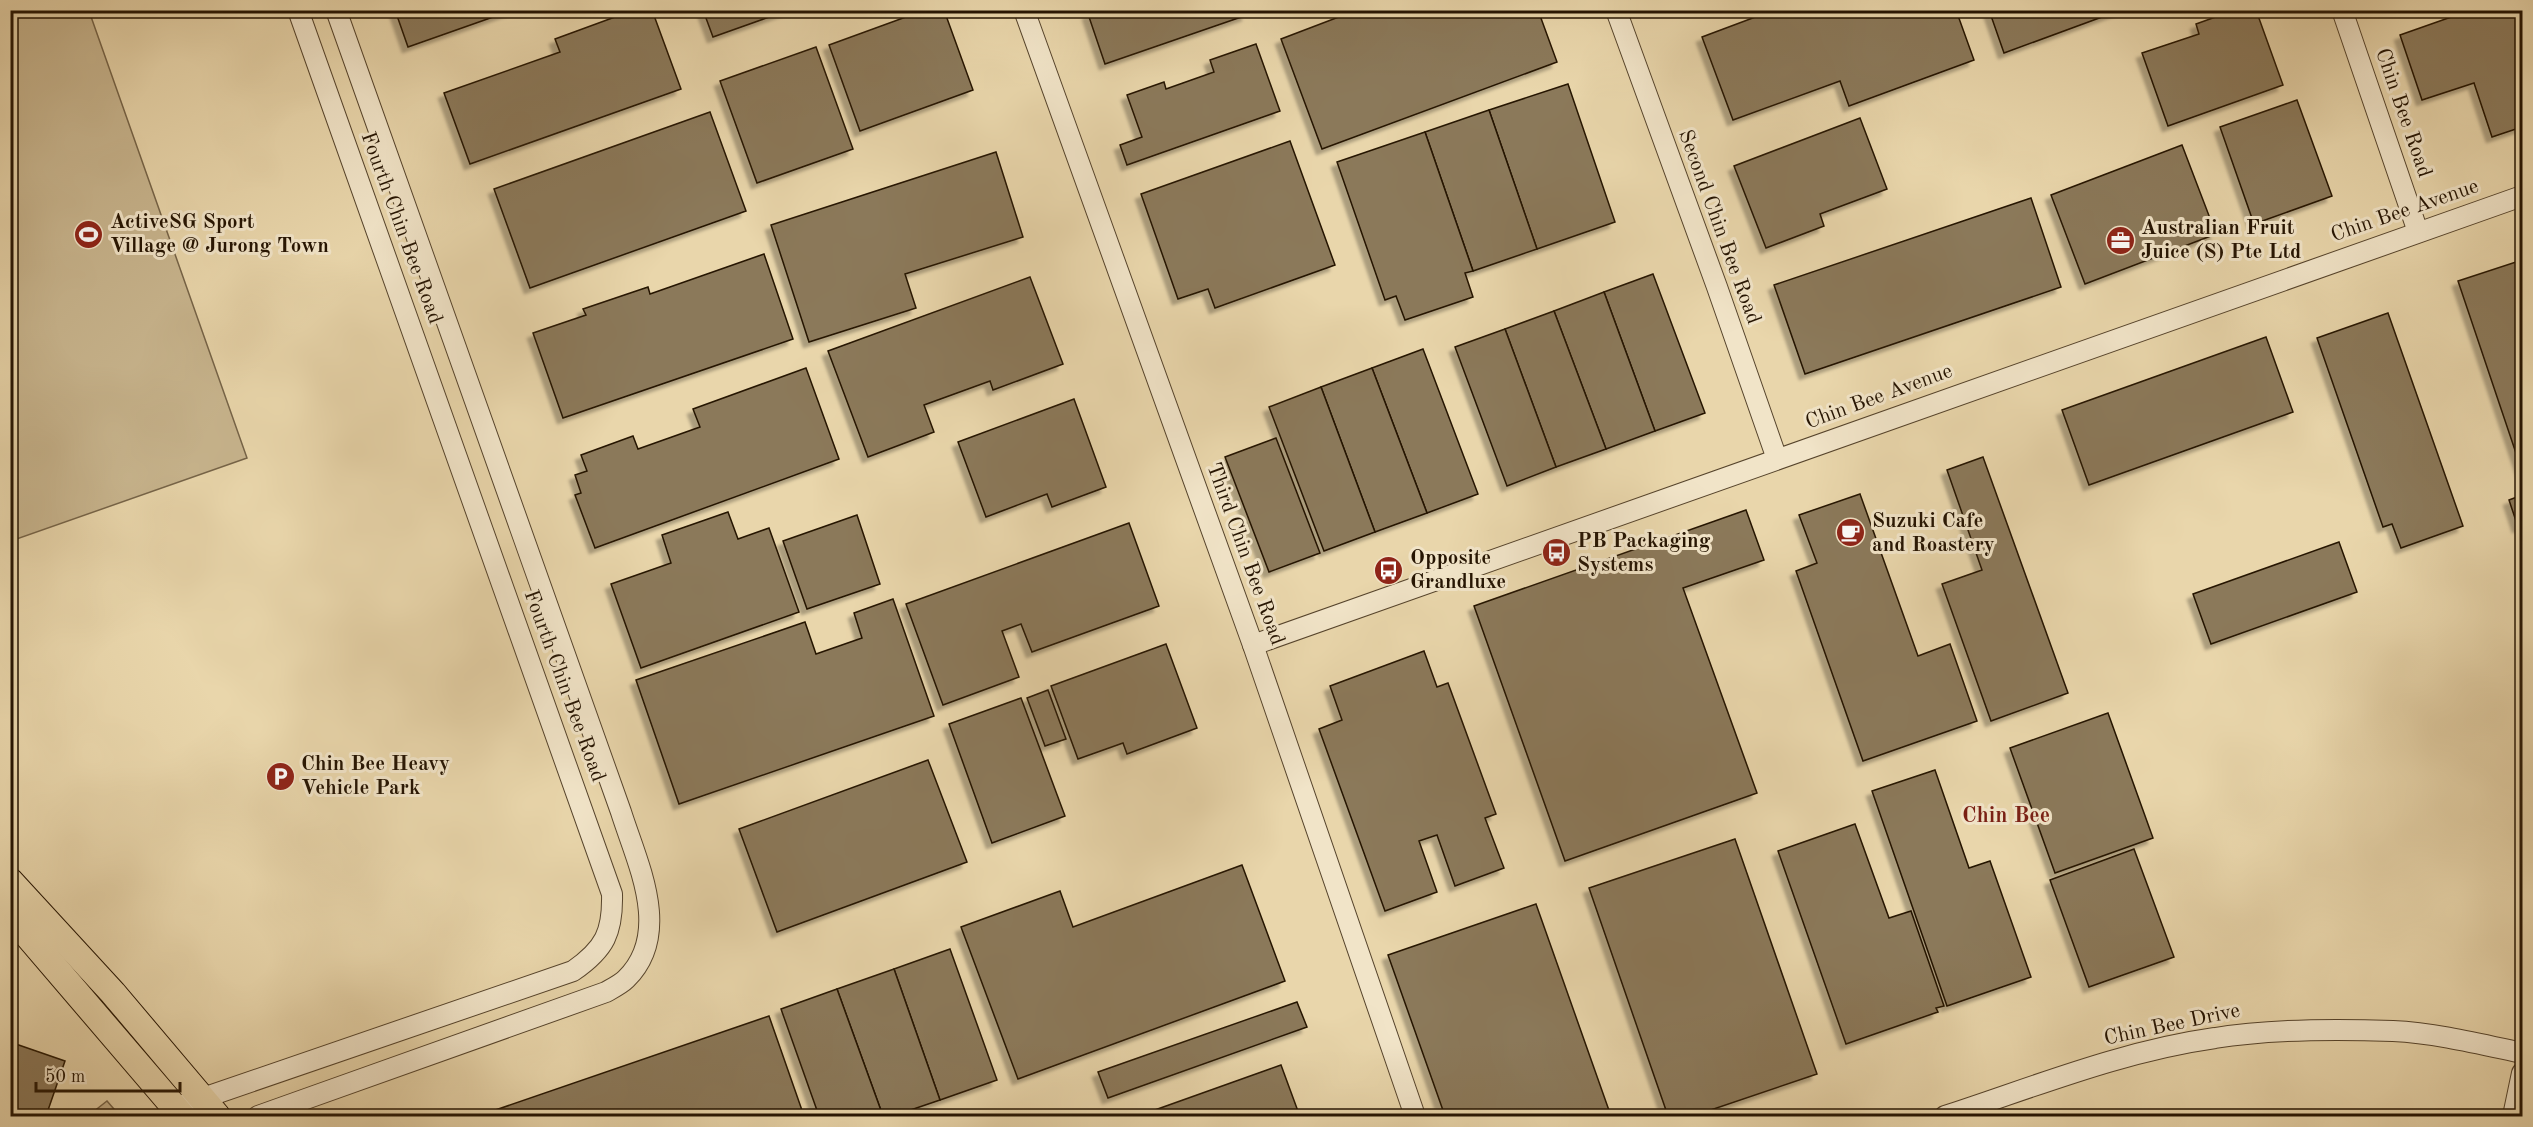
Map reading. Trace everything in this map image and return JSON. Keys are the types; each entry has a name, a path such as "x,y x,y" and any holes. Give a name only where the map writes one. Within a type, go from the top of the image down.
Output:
{"main road":[{"path":"10,881 113,993 209,1107"},
{"path":"10,915 178,1112"}],"street":[{"name":"Fourth Chin Bee Road","path":"178,1112 209,1107 573,971 588,960 604,941 613,920 612,894 298,10"},
{"name":"Fourth Chin Bee Road","path":"258,1116 606,992 626,980 639,962 646,943 649,921 647,891 621,812 336,10"},
{"name":"Third Chin Bee Road","path":"1024,10 1252,645 1415,1116"},
{"name":"Second Chin Bee Road","path":"1616,10 1777,459"},
{"name":"Chin Bee Road","path":"2342,10 2418,232"},
{"name":"Chin Bee Avenue","path":"1252,645 2523,196"},
{"name":"Chin Bee Drive","path":"1945,1116 2056,1077 2121,1059 2212,1038 2257,1032 2394,1031 2453,1038 2523,1053"},
{"path":"2513,1116 2523,1073"}],"green space":[{"name":"ActiveSG Sport Village @ Jurong Town","path":"10,11 89,11 247,458 11,541"},
{"path":"107,1101 120,1116 88,1116"}],"building":[{"path":"395,10 513,10 408,47"},
{"path":"634,10 652,10 681,89 470,164 444,93 560,52 555,39"},
{"path":"703,10 789,10 713,37"},
{"path":"925,10 944,10 973,90 860,131 829,45"},
{"path":"1099,10 1245,10 1247,15 1105,64 1088,14"},
{"path":"1357,10 1538,10 1557,62 1322,149 1281,39"},
{"path":"1774,10 1956,10 1974,60 1849,106 1840,81 1733,120 1702,37"},
{"path":"1989,10 2121,10 2004,53"},
{"path":"2235,10 2256,10 2283,85 2168,126 2142,53 2199,34 2196,24"},
{"path":"2471,10 2522,10 2522,127 2492,137 2474,83 2422,100 2400,35"},
{"path":"1256,44 1280,111 1127,165 1120,145 1142,137 1127,95 1164,82 1166,89 1214,72 1210,60"},
{"path":"816,47 853,149 757,183 720,81"},
{"path":"1568,84 1615,222 1537,249 1489,110"},
{"path":"2297,100 2332,196 2254,224 2220,127"},
{"path":"1489,110 1537,249 1473,271 1425,132"},
{"path":"710,112 746,211 530,288 494,189"},
{"path":"1860,118 1887,189 1820,214 1824,226 1766,248 1734,166"},
{"path":"1425,132 1473,271 1465,273 1473,297 1405,320 1396,296 1385,300 1337,162"},
{"path":"1290,141 1335,265 1215,308 1208,289 1178,299 1141,194"},
{"path":"2182,145 2216,234 2085,284 2051,195"},
{"path":"996,152 1023,237 905,274 916,308 809,342 771,225"},
{"path":"2031,198 2061,287 1805,374 1774,285"},
{"path":"764,254 793,339 563,418 533,333 586,315 583,309 648,287 650,294"},
{"path":"2522,260 2522,471 2458,281"},
{"path":"1653,274 1705,413 1655,431 1604,292"},
{"path":"1030,277 1063,364 993,390 990,381 924,405 934,432 868,457 828,351"},
{"path":"1604,292 1655,431 1606,449 1554,311"},
{"path":"1554,311 1606,449 1556,467 1505,329"},
{"path":"2388,313 2463,526 2401,548 2392,524 2383,527 2317,338"},
{"path":"1505,329 1556,467 1507,486 1455,347"},
{"path":"2266,337 2293,412 2089,485 2062,410"},
{"path":"1423,349 1478,494 1427,513 1372,368"},
{"path":"806,368 839,459 595,548 575,495 581,493 575,475 587,471 581,455 633,436 638,449 700,427 693,409"},
{"path":"1372,368 1427,513 1375,532 1321,387"},
{"path":"1321,387 1375,532 1324,551 1269,407"},
{"path":"1074,399 1106,487 1052,507 1047,494 986,517 958,442"},
{"path":"1276,438 1320,553 1269,572 1225,457"},
{"path":"1983,457 2068,693 1991,721 1942,584 1982,570 1947,470"},
{"path":"1860,494 1918,656 1950,644 1977,721 1863,761 1796,571 1817,563 1799,515"},
{"path":"2522,495 2522,526 2518,527 2509,500"},
{"path":"1746,510 1764,560 1683,588 1757,793 1565,861 1474,606"},
{"path":"728,512 738,539 769,528 799,612 641,668 611,584 671,563 662,535"},
{"path":"857,515 880,584 807,609 783,541"},
{"path":"1129,523 1159,606 1032,652 1021,624 1002,631 1019,677 943,705 906,604"},
{"path":"2339,542 2357,592 2211,644 2193,594"},
{"path":"893,599 934,716 679,804 636,680 805,622 816,654 862,638 854,613"},
{"path":"1166,644 1197,728 1127,754 1123,743 1078,759 1051,686"},
{"path":"1424,651 1437,687 1448,683 1496,814 1485,818 1504,868 1455,886 1437,835 1419,841 1437,892 1385,911 1319,729 1342,720 1330,686"},
{"path":"1048,690 1066,739 1045,746 1027,698"},
{"path":"1021,698 1065,816 992,843 949,724"},
{"path":"2108,713 2153,838 2055,873 2010,748"},
{"path":"928,760 967,862 777,932 739,829"},
{"path":"1935,770 1969,868 1990,861 2031,977 1947,1006 1872,791"},
{"path":"1855,824 1889,918 1911,911 1944,1006 1936,1008 1938,1012 1846,1044 1778,851"},
{"path":"1735,839 1817,1074 1693,1116 1668,1116 1589,888"},
{"path":"2134,849 2174,957 2089,987 2050,880"},
{"path":"1242,865 1285,981 1018,1079 961,927 1060,891 1073,927"},
{"path":"1536,904 1611,1116 1445,1116 1388,955"},
{"path":"950,949 997,1080 940,1100 894,969"},
{"path":"894,969 940,1100 893,1116 883,1116 837,989"},
{"path":"837,989 883,1116 819,1116 781,1009"},
{"path":"1297,1002 1307,1027 1108,1098 1098,1072"},
{"path":"769,1016 804,1116 478,1116"},
{"path":"10,1042 65,1061 46,1116 10,1116"},
{"path":"1281,1065 1299,1114 1291,1116 1138,1116"}],"place":[{"name":"ActiveSG Sport Village @ Jurong Town","path":"89,234"},
{"name":"Australian Fruit Juice (S) Pte Ltd","path":"2120,240"},
{"name":"Suzuki Cafe and Roastery","path":"1851,533"},
{"name":"PB Packaging Systems","path":"1556,553"},
{"name":"Opposite Grandluxe","path":"1389,570"},
{"name":"Chin Bee Heavy Vehicle Park","path":"280,776"}],"district":[{"name":"Chin Bee","path":"2006,816"}]}
